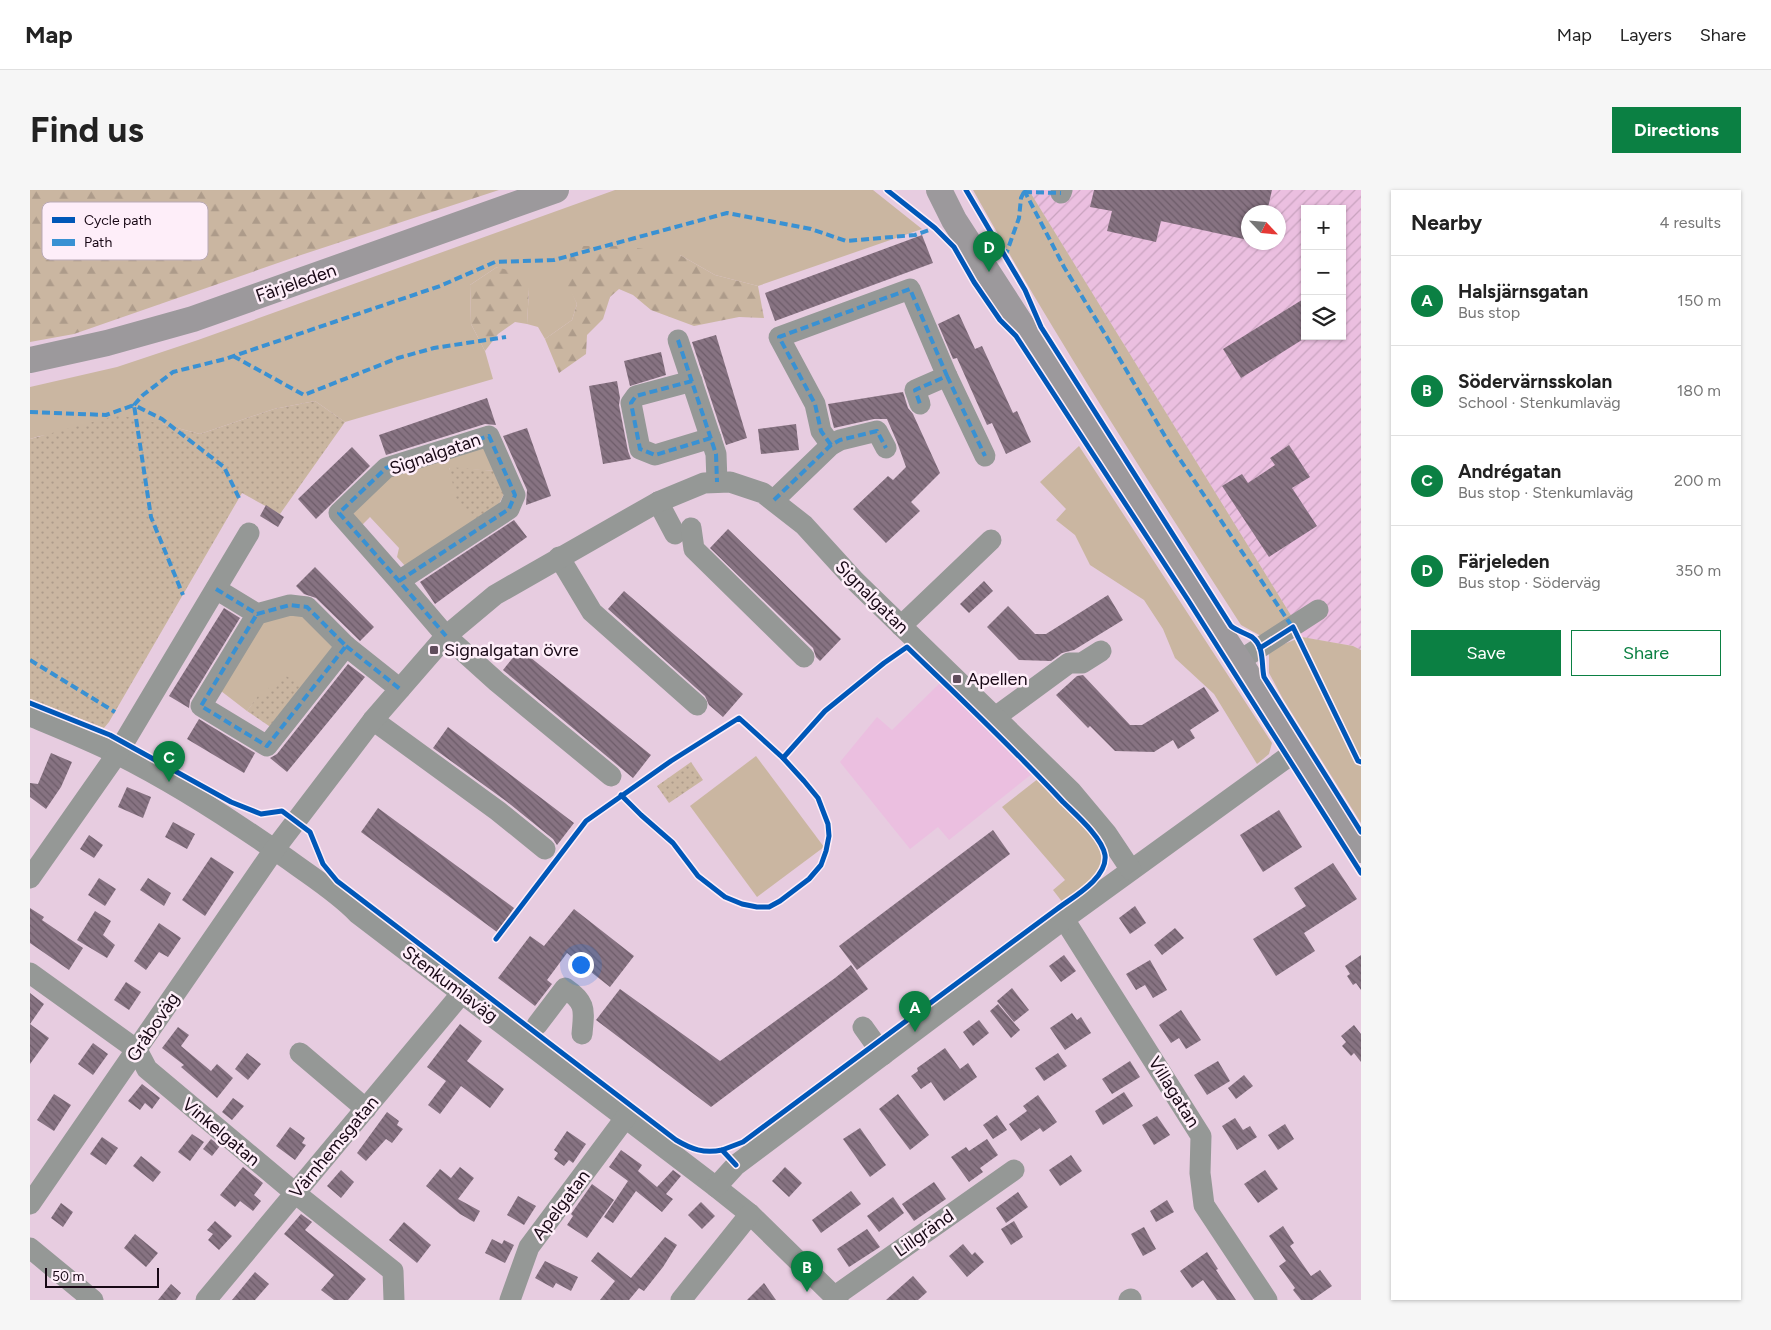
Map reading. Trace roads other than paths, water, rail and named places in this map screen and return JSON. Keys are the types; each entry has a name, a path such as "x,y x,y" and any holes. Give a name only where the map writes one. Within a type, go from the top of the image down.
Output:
{"main road":[{"name":"Färjeleden","path":"30,360 107,343 193,319 556,190"},
{"path":"919,190 954,220"},
{"path":"939,190 954,220 1361,850"}],"street":[{"path":"831,445 820,431 815,404 780,336 910,288 947,376 985,456"},
{"path":"678,340 716,454 718,482"},
{"path":"920,404 915,390 947,376"},
{"path":"692,381 636,396 631,403 640,449 655,455 711,438"},
{"path":"774,500 831,445 840,440 878,431 886,448"},
{"name":"Signalgatan","path":"400,581 509,509 515,496 489,436 386,468 339,513 446,636 473,661 611,776"},
{"name":"Signalgatan","path":"274,850 373,720 446,636 495,595 559,556 658,502 704,483 730,482 763,492 804,525 855,581 900,626 1071,790 1107,834 1131,870"},
{"path":"658,502 683,531 694,549 804,657"},
{"path":"30,878 117,754 249,533"},
{"path":"900,626 991,540"},
{"path":"559,556 577,590 592,612 697,705"},
{"path":"216,589 257,614"},
{"path":"346,646 267,746 201,706 257,614 290,605 307,607 346,646 400,690"},
{"path":"1239,660 1318,610"},
{"path":"994,718 1069,663 1082,663 1101,651"},
{"name":"Stenkumlaväg","path":"30,716 117,754 231,820 274,850 347,903 358,914 626,1117 750,1214 836,1298"},
{"path":"373,720 498,810 545,849"},
{"path":"716,1187 736,1165 1064,919 1296,752"},
{"name":"Gråboväg","path":"30,1204 274,850"},
{"name":"Villagatan","path":"1064,919 1201,1136 1200,1173 1204,1205 1267,1300"},
{"name":"Vinkelgatan","path":"30,972 137,1050 147,1069 295,1194 393,1271 394,1300"},
{"path":"536,1024 565,988 582,1002 584,1012 582,1034"},
{"name":"Värnhemsgatan","path":"206,1300 462,993"},
{"path":"864,1027 883,1056"},
{"path":"300,1053 366,1109"},
{"name":"Apelgatan","path":"510,1300 530,1247 626,1117"},
{"name":"Lillgränd","path":"836,1298 1014,1170"},
{"path":"680,1300 750,1214"},
{"path":"30,1248 93,1300"}],"place":[{"name":"Färjeleden","path":"989,272"},
{"name":"Signalgatan övre","path":"434,650"},
{"name":"Apellen","path":"957,679"},
{"name":"Andrégatan","path":"169,782"},
{"name":"Halsjärnsgatan","path":"915,1032"},
{"name":"Södervärnsskolan","path":"807,1292"}]}
